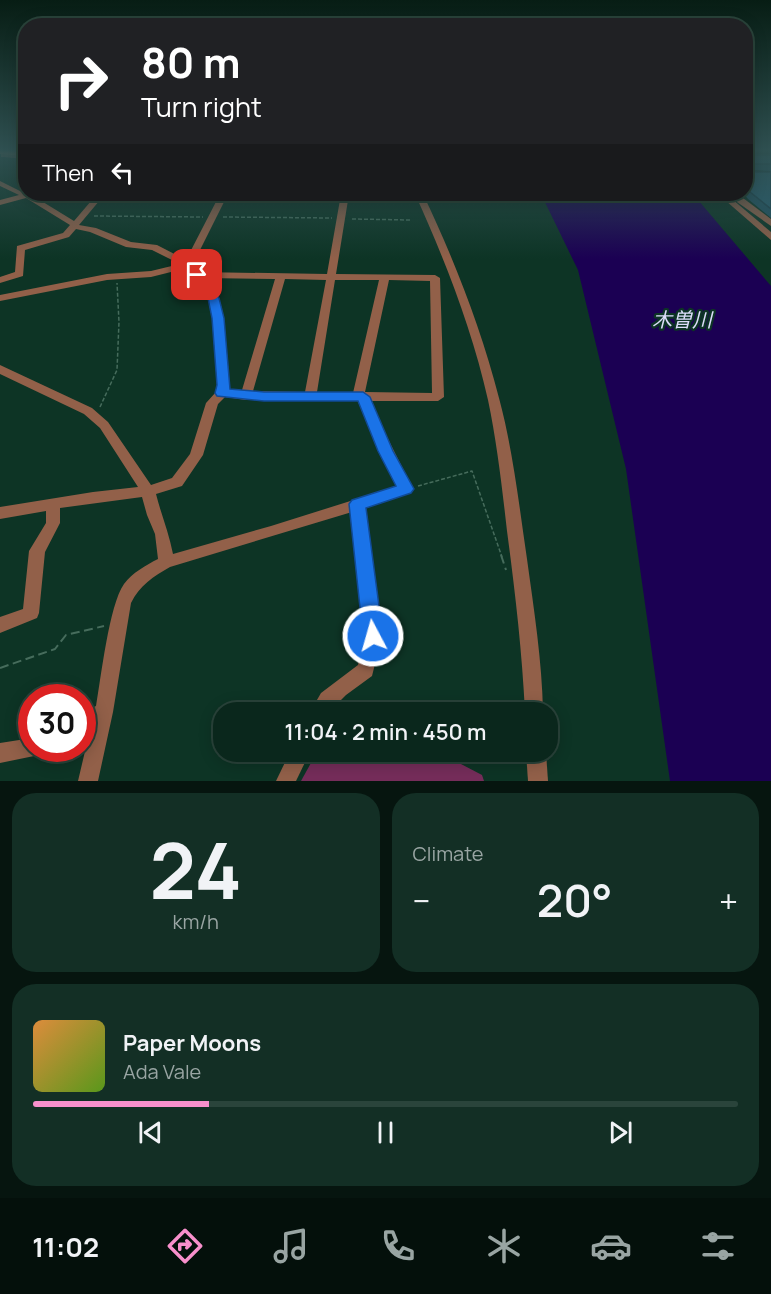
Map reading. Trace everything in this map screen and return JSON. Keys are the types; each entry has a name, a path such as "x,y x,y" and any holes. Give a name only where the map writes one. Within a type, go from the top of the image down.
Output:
{"street":[{"path":"0,203 18,198"},
{"path":"0,513 93,497 148,491 177,482 196,455 212,403 222,393 224,385 214,298 189,265 154,247 129,245 75,225 40,201"},
{"path":"0,280 20,274 20,248 62,237 95,201"},
{"path":"189,265 220,201"},
{"path":"311,395 345,201"},
{"path":"415,201 445,250 482,357 494,400 506,464 530,643 533,702"},
{"path":"730,201 771,237"},
{"path":"741,201 771,223"},
{"path":"60,216 84,215"},
{"path":"0,298 117,276 151,274 189,265"},
{"path":"197,275 435,278 438,397 246,396 222,393"},
{"path":"246,396 281,276"},
{"path":"88,781 104,712 123,603 130,588 148,572 165,562 406,489 359,392 385,277"},
{"path":"0,369 96,416 115,439 148,491 162,534 165,562"},
{"path":"0,625 31,613 37,551 53,523 52,504"},
{"path":"326,702 340,688 366,670 373,636 357,504"},
{"path":"96,716 104,712"},
{"path":"0,753 18,750"},
{"path":"286,781 295,762"},
{"path":"537,762 538,781"}],"path":[{"path":"84,215 411,220"},
{"path":"96,416 117,370 119,322 117,276"},
{"path":"406,489 472,471 507,573"},
{"path":"0,668 55,649 66,635 119,623"}],"shaded area":[{"path":"311,762 457,762 482,775 484,781 301,781"}],"water":[{"name":"木曽川","path":"544,201 699,201 771,286 771,781 670,781 626,469 578,270"}],"building":[{"path":"753,185 771,185 771,209 753,194"}],"route":[{"path":"197,275 214,298 224,385 222,393 246,396 363,397 386,451 406,489 357,504 373,636"}]}
